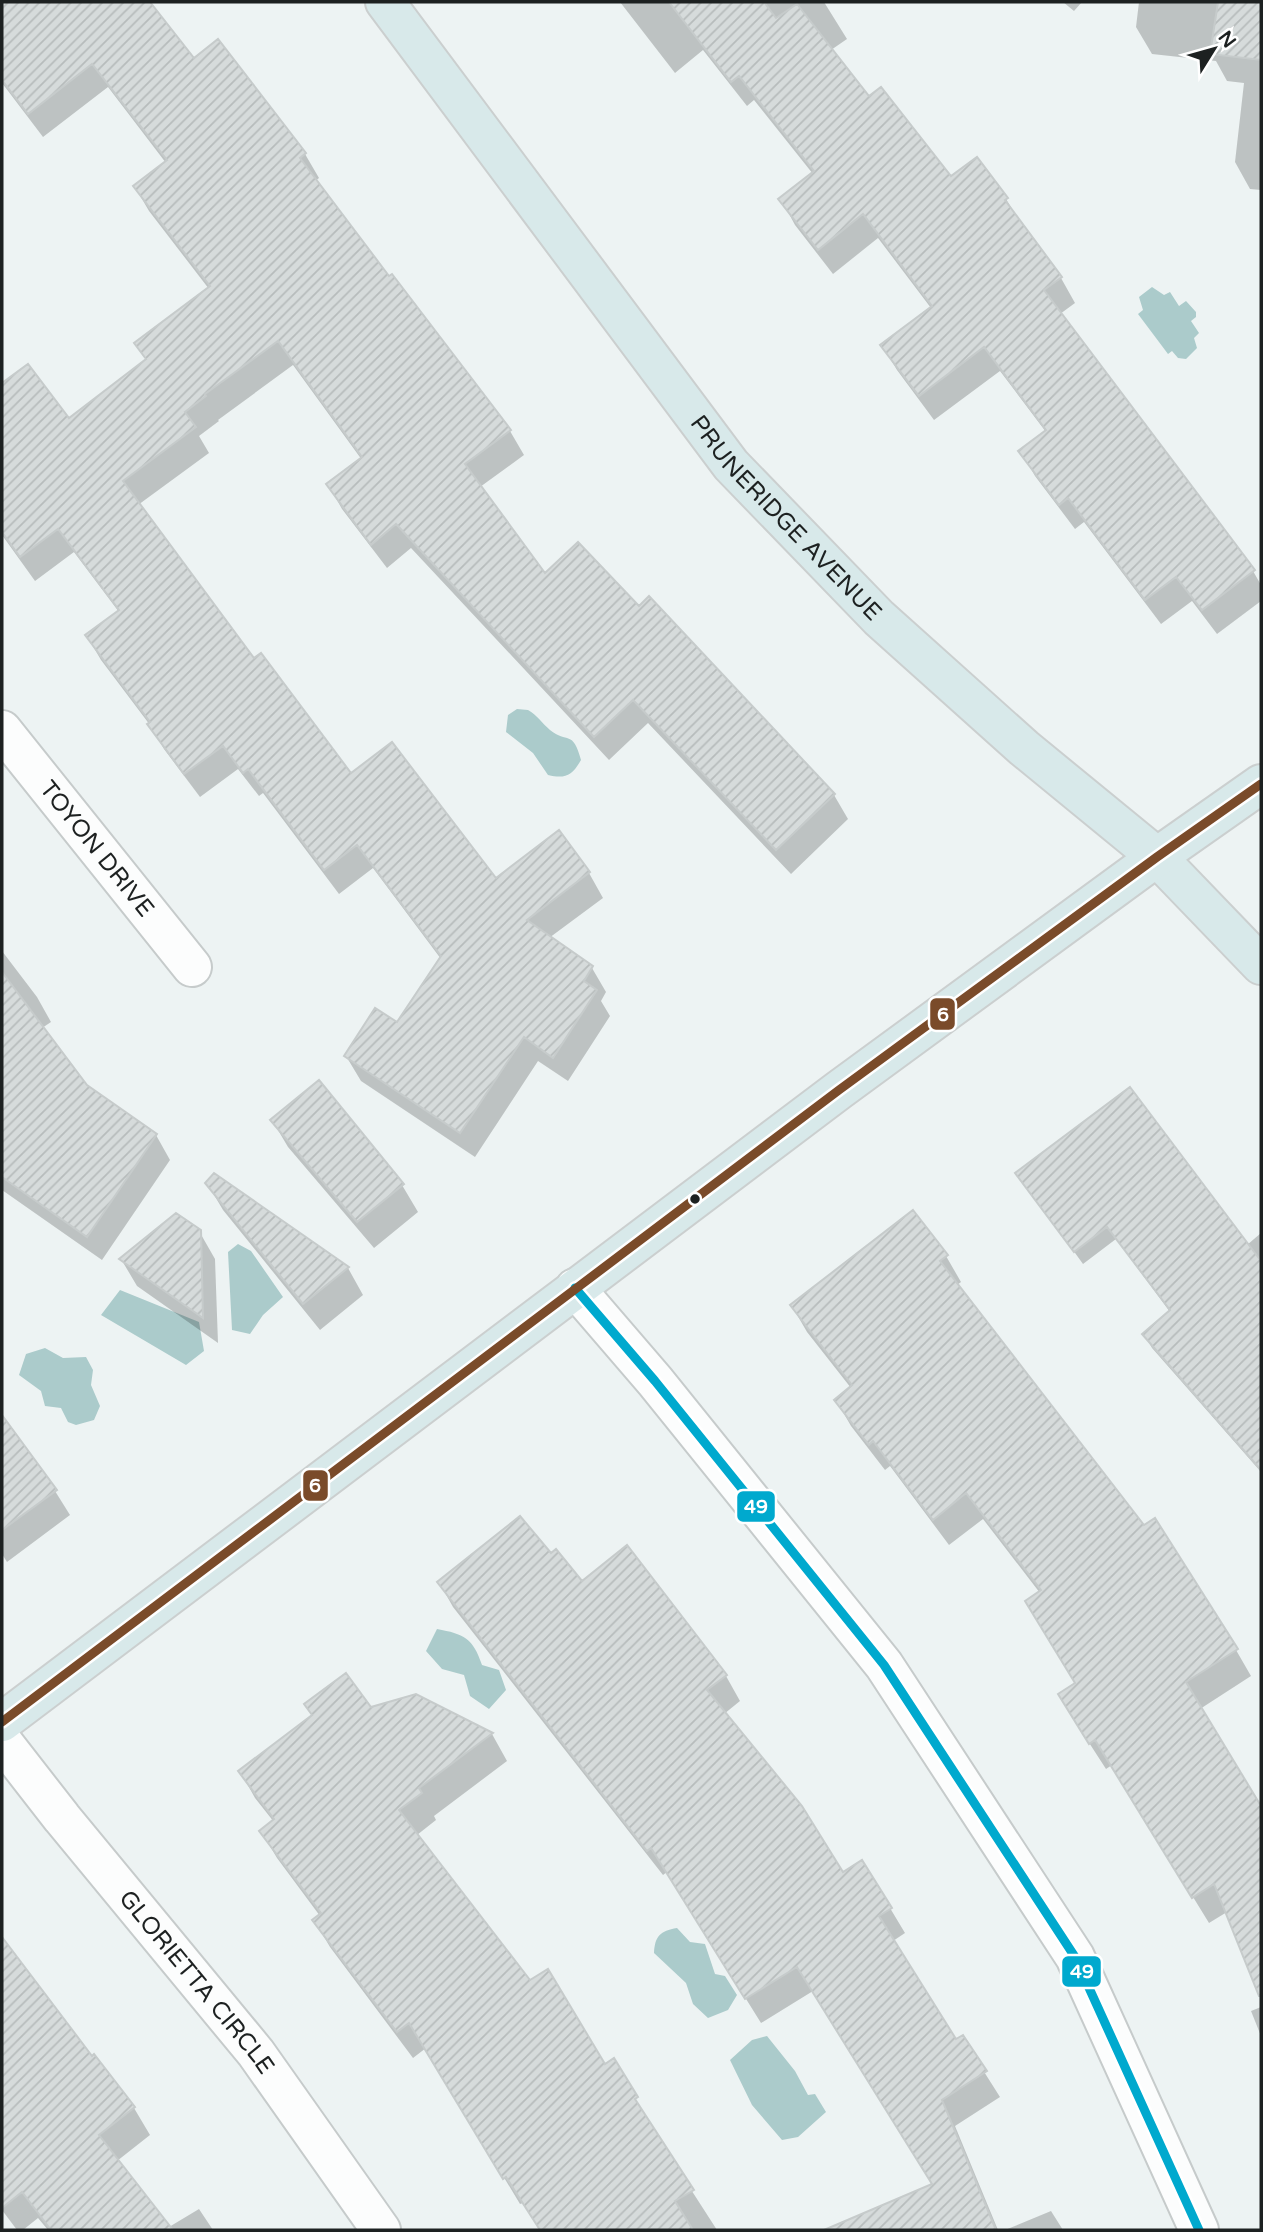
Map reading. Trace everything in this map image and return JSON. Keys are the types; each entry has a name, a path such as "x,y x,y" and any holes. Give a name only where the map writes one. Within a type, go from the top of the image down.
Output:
{"main road":[{"name":"PRUNERIDGE AVENUE","path":"385,2 731,465 879,618 1024,748 1157,857 1261,965"},
{"path":"2,1722 839,1090 1261,784"}],"street":[{"name":"TOYON DRIVE","path":"2,730 192,967"},
{"path":"575,1288 655,1381 884,1665 1074,1957 1199,2230"},
{"name":"GLORIETTA CIRCLE","path":"2,1741 256,2053 381,2230"}],"water":[{"path":"1152,287 1164,295 1170,292 1179,306 1186,301 1196,312 1196,317 1191,321 1199,333 1194,338 1197,348 1186,359 1178,358 1172,351 1168,354 1138,314 1143,310 1139,297"},
{"path":"517,709 528,710 550,730 575,744 581,760 571,773 559,777 548,775 533,753 506,732 508,715"},
{"path":"238,1244 251,1251 283,1297 263,1315 250,1334 232,1330 228,1252"},
{"path":"120,1290 199,1322 204,1351 186,1365 101,1315"},
{"path":"45,1348 63,1358 86,1357 93,1370 91,1385 100,1406 94,1420 76,1425 68,1422 61,1408 45,1406 41,1391 19,1375 26,1354"},
{"path":"437,1629 461,1635 471,1643 482,1665 499,1670 506,1690 489,1709 470,1696 464,1675 442,1669 426,1651"},
{"path":"677,1928 690,1942 705,1944 715,1974 725,1976 737,1995 728,2010 708,2018 693,2004 686,1983 654,1953 660,1935"},
{"path":"767,2036 795,2071 808,2095 815,2094 826,2112 798,2137 782,2140 752,2105 730,2060 752,2040"}],"building":[{"path":"2,2 150,2 194,58 218,39 306,153 300,158 511,430 465,464 545,573 578,542 639,606 649,596 835,794 776,850 633,700 594,737 396,524 371,545 326,484 362,457 278,341 205,394 206,396 185,412 196,427 123,481 254,658 261,653 351,773 392,742 496,878 559,830 590,872 527,920 593,966 584,981 597,990 553,1058 524,1037 460,1133 344,1056 375,1008 397,1022 441,956 357,845 324,870 248,769 243,773 223,746 184,774 147,724 150,722 85,635 119,610 58,529 20,557 2,532 2,383 28,364 69,418 146,359 134,343 210,286 133,186 167,160 92,64 28,114 2,80"},
{"path":"669,2 764,2 776,18 797,4 869,96 881,87 951,176 977,157 1062,277 1044,290 1255,570 1202,610 1176,577 1145,600 1068,498 1059,505 1018,451 1046,430 984,347 919,396 880,345 932,306 863,214 818,250 778,199 814,171 739,76 731,82"},
{"path":"1218,2 1261,2 1261,60 1210,54"},
{"path":"2,972 87,1085 157,1134 87,1237 2,1177"},
{"path":"319,1080 404,1184 357,1222 270,1120"},
{"path":"1130,1087 1261,1261 1261,1470 1142,1334 1170,1310 1107,1227 1074,1252 1015,1173"},
{"path":"214,1173 349,1267 303,1304 205,1183"},
{"path":"913,1210 948,1255 940,1261 1144,1525 1155,1518 1238,1649 1186,1682 1261,1806 1261,1996 1214,1884 1192,1898 1095,1740 1089,1744 1058,1694 1075,1683 1025,1601 1041,1590 966,1493 933,1520 873,1441 869,1445 834,1400 852,1385 790,1305"},
{"path":"176,1213 201,1230 203,1318 119,1259"},
{"path":"2,1415 57,1490 2,1530"},
{"path":"520,1516 551,1553 556,1549 582,1581 627,1545 727,1675 707,1690 802,1806 843,1872 862,1860 892,1908 879,1916 956,2039 963,2035 987,2071 942,2100 996,2230 824,2230 932,2184 797,1967 745,1999 651,1848 647,1851 437,1582"},
{"path":"346,1673 371,1707 416,1694 493,1733 419,1788 422,1793 399,1810 530,1980 548,1969 605,2064 614,2058 638,2097 635,2099 694,2190 675,2201 693,2230 540,2230 506,2177 503,2179 409,2023 397,2032 312,1920 321,1913 259,1831 274,1819 238,1771 312,1715 304,1704"},
{"path":"2,1937 92,2056 94,2054 135,2107 99,2135 173,2230 51,2230 22,2192 2,2208"}],"transit line":[{"name":"6","path":"2,1722 839,1090 1261,784"},
{"name":"49","path":"575,1288 655,1381 884,1665 1075,1957 1199,2230"}]}
